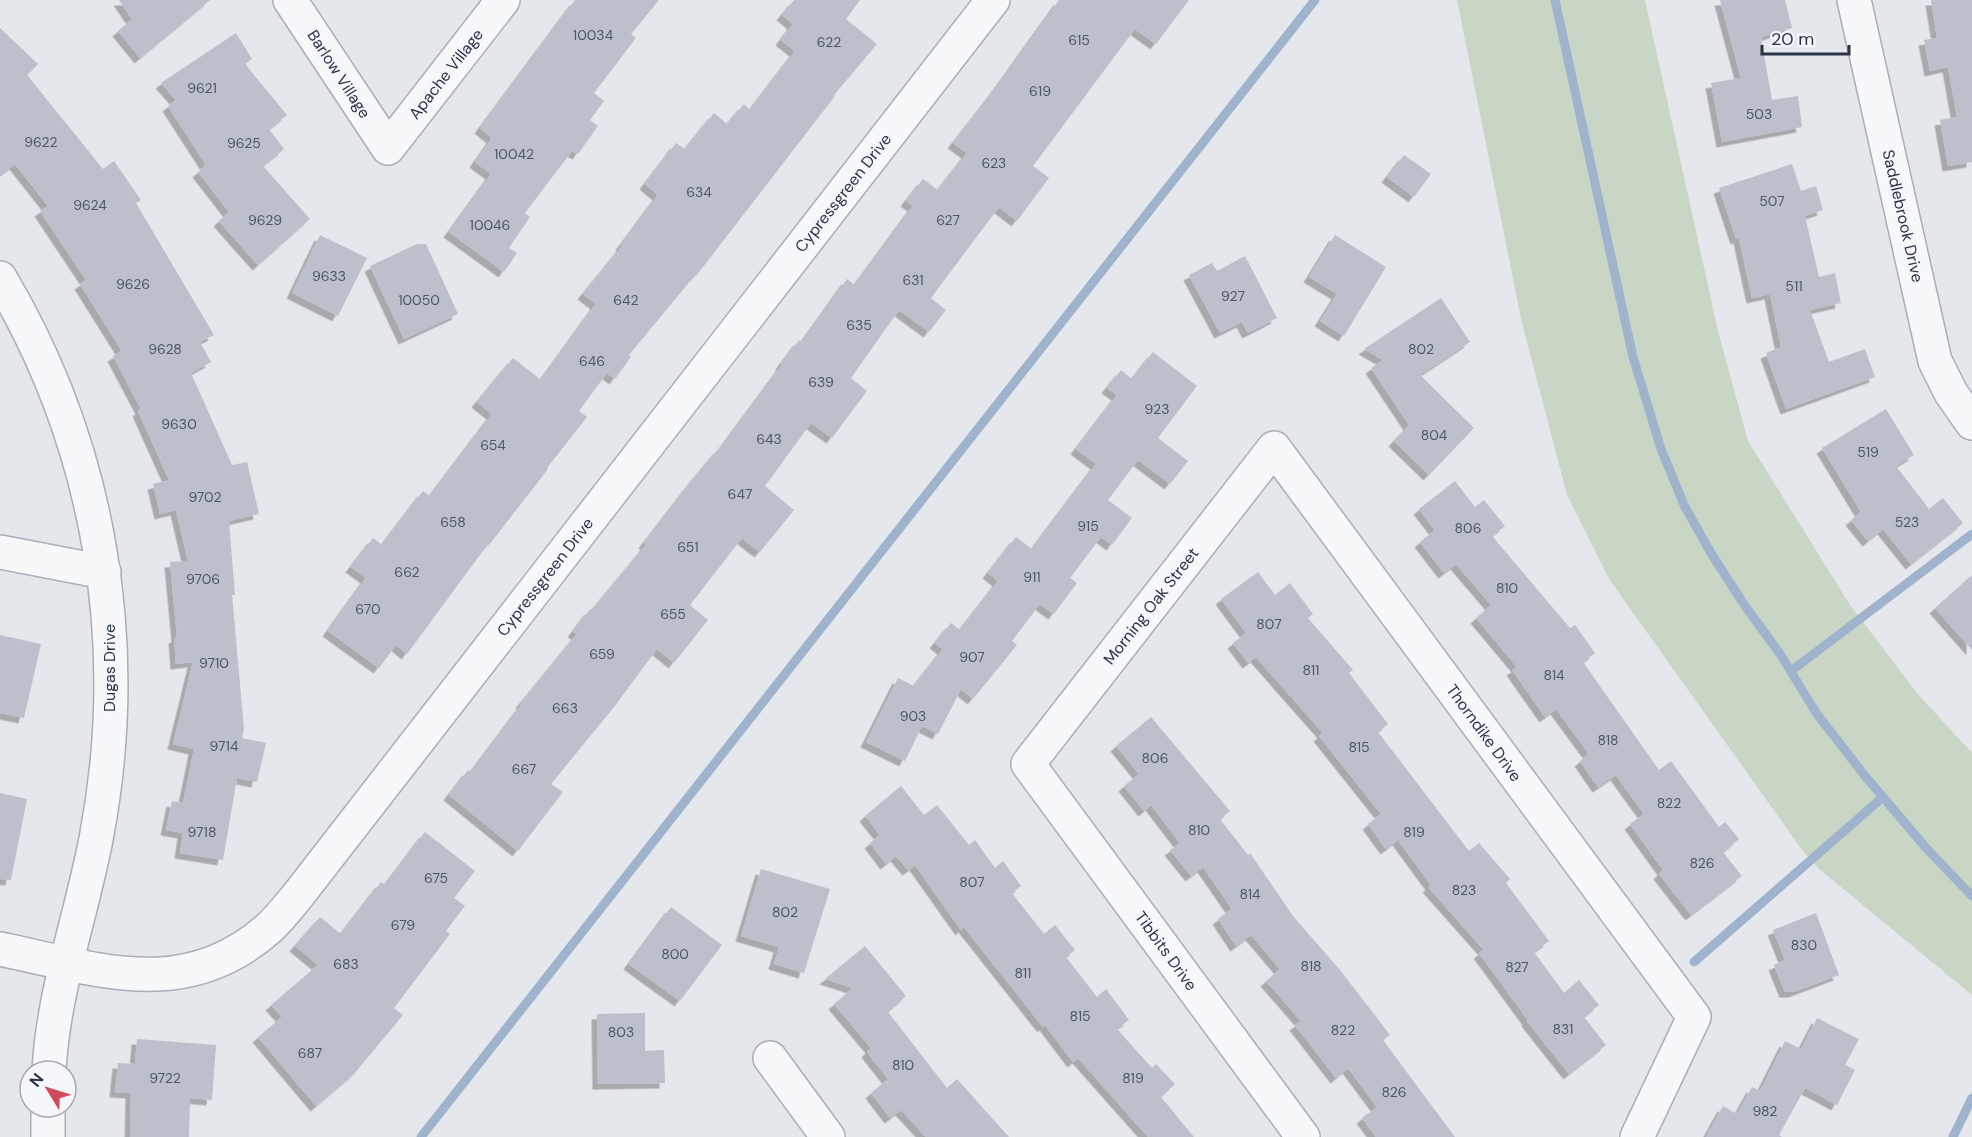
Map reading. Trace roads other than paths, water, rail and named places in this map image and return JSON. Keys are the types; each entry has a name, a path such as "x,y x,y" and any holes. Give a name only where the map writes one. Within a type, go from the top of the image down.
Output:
{"street":[{"name":"Barlow Village","path":"290,0 388,148"},
{"name":"Apache Village","path":"388,148 503,0"},
{"name":"Cypressgreen Drive","path":"0,949 121,973 145,975 187,972 228,957 269,928 299,894 993,0"},
{"name":"Saddlebrook Drive","path":"1854,0 1935,361 1951,393 1972,423"},
{"name":"Dugas Drive","path":"0,278 29,330 65,416 91,504 104,572 110,660 109,736 101,810 66,962 50,1059"},
{"name":"Morning Oak Street","path":"1028,764 1274,448"},
{"name":"Thorndike Drive","path":"1274,448 1694,1017 1637,1137"},
{"path":"0,552 104,572"},
{"name":"Tibbits Drive","path":"1028,764 1303,1137"},
{"path":"770,1058 828,1137"},
{"path":"48,1119 48,1137"}],"waterway":[{"path":"421,1137 1315,0"},
{"path":"1555,0 1633,357 1661,449 1685,507 1711,553 1780,654 1817,714 1865,776 1927,849 1972,896"},
{"path":"1791,671 1972,534"},
{"path":"1694,962 1883,797"},
{"path":"1953,1137 1972,1098"}]}
